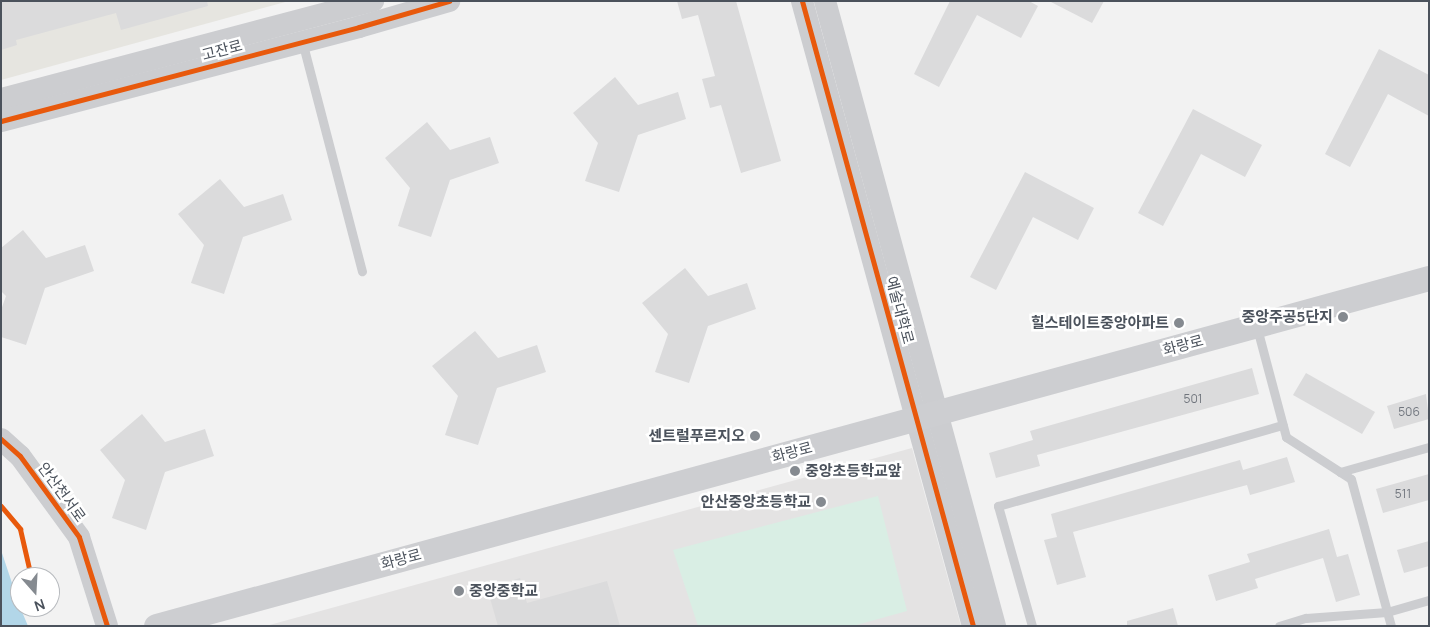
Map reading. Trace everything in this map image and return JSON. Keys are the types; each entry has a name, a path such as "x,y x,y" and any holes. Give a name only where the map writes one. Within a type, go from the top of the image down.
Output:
{"main road":[{"name":"화랑로","path":"156,626 1429,278"}],"street":[{"name":"고잔로","path":"1,121 299,32 373,1"},
{"name":"고잔로","path":"1,99 299,32 449,1"},
{"name":"예술대학로","path":"802,1 927,415 995,626"},
{"name":"예술대학로","path":"825,1 927,415 973,626"},
{"name":"안산천서로","path":"1,440 20,456 79,537 107,626"}],"lane":[{"path":"299,32 362,271"},
{"path":"1256,325 1286,437 1350,479 1391,626"},
{"path":"1032,626 998,506 1282,425"},
{"path":"1340,472 1429,447"},
{"path":"1279,626 1306,618 1387,612 1429,600"}],"shaded area":[{"path":"1,1 289,1 1,80"},
{"name":"안산중앙초등학교","path":"912,448 961,626 266,626"}],"green space":[{"path":"878,496 907,611 853,626 698,626 673,550"}],"water":[{"path":"1,550 10,577 10,617 24,617 28,626 1,626"}],"building":[{"path":"1,1 207,1 208,6 121,30 116,13 16,40 17,45 1,50"},
{"path":"677,1 736,1 781,161 741,173 721,105 710,108 702,79 715,76 698,15 682,19"},
{"path":"950,1 1029,1 1038,6 1021,38 977,15 939,87 914,74"},
{"path":"1049,1 1104,1 1092,23"},
{"path":"1379,49 1429,75 1429,116 1388,94 1350,167 1325,154"},
{"path":"615,77 638,105 678,92 686,119 638,135 619,192 585,181 598,143 573,113"},
{"path":"1193,109 1262,145 1245,177 1201,154 1163,226 1138,213"},
{"path":"427,122 450,150 490,137 499,163 450,180 431,237 398,226 410,188 385,158"},
{"path":"1025,172 1094,208 1078,240 1033,217 996,290 970,277"},
{"path":"220,179 244,207 283,194 292,220 243,237 224,294 191,283 204,245 178,214"},
{"path":"23,230 46,258 85,245 94,271 45,288 26,345 1,337 1,310 6,296 1,291 1,248"},
{"path":"685,268 708,296 747,283 756,309 708,326 689,383 655,372 668,334 642,303"},
{"path":"475,331 498,358 537,345 546,372 497,388 478,445 445,435 458,396 432,366"},
{"path":"1252,368 1259,394 1037,455 1040,466 996,478 989,453 1033,440 1030,431"},
{"path":"1306,373 1375,412 1362,434 1293,395"},
{"path":"1426,394 1429,419 1394,429 1387,406"},
{"path":"142,414 165,442 205,429 214,456 165,472 146,530 112,518 125,480 100,450"},
{"path":"1287,457 1295,482 1250,495 1247,485 1073,532 1086,577 1057,585 1044,540 1057,537 1051,514 1240,460 1243,470"},
{"path":"1429,474 1429,500 1383,513 1376,489"},
{"path":"1329,529 1337,557 1348,554 1360,595 1336,602 1323,558 1255,579 1258,588 1216,601 1208,575 1250,562 1247,554"},
{"path":"1429,541 1429,566 1404,573 1397,550"},
{"path":"520,578 527,603 607,581 620,626 498,626 487,588"},
{"path":"1173,608 1178,626 1127,626 1127,621"}],"cycle path":[{"path":"1,121 359,27 449,1"},
{"path":"802,1 973,626"},
{"path":"1,439 20,456 79,537 107,626"},
{"path":"1,506 20,529 29,567"}],"place":[{"name":"중앙주공5단지","path":"1343,317"},
{"name":"힐스테이트중앙아파트","path":"1179,323"},
{"name":"센트럴푸르지오","path":"755,436"},
{"name":"중앙초등학교앞","path":"795,471"},
{"name":"안산중앙초등학교","path":"821,502"},
{"name":"중앙중학교","path":"459,591"}]}
